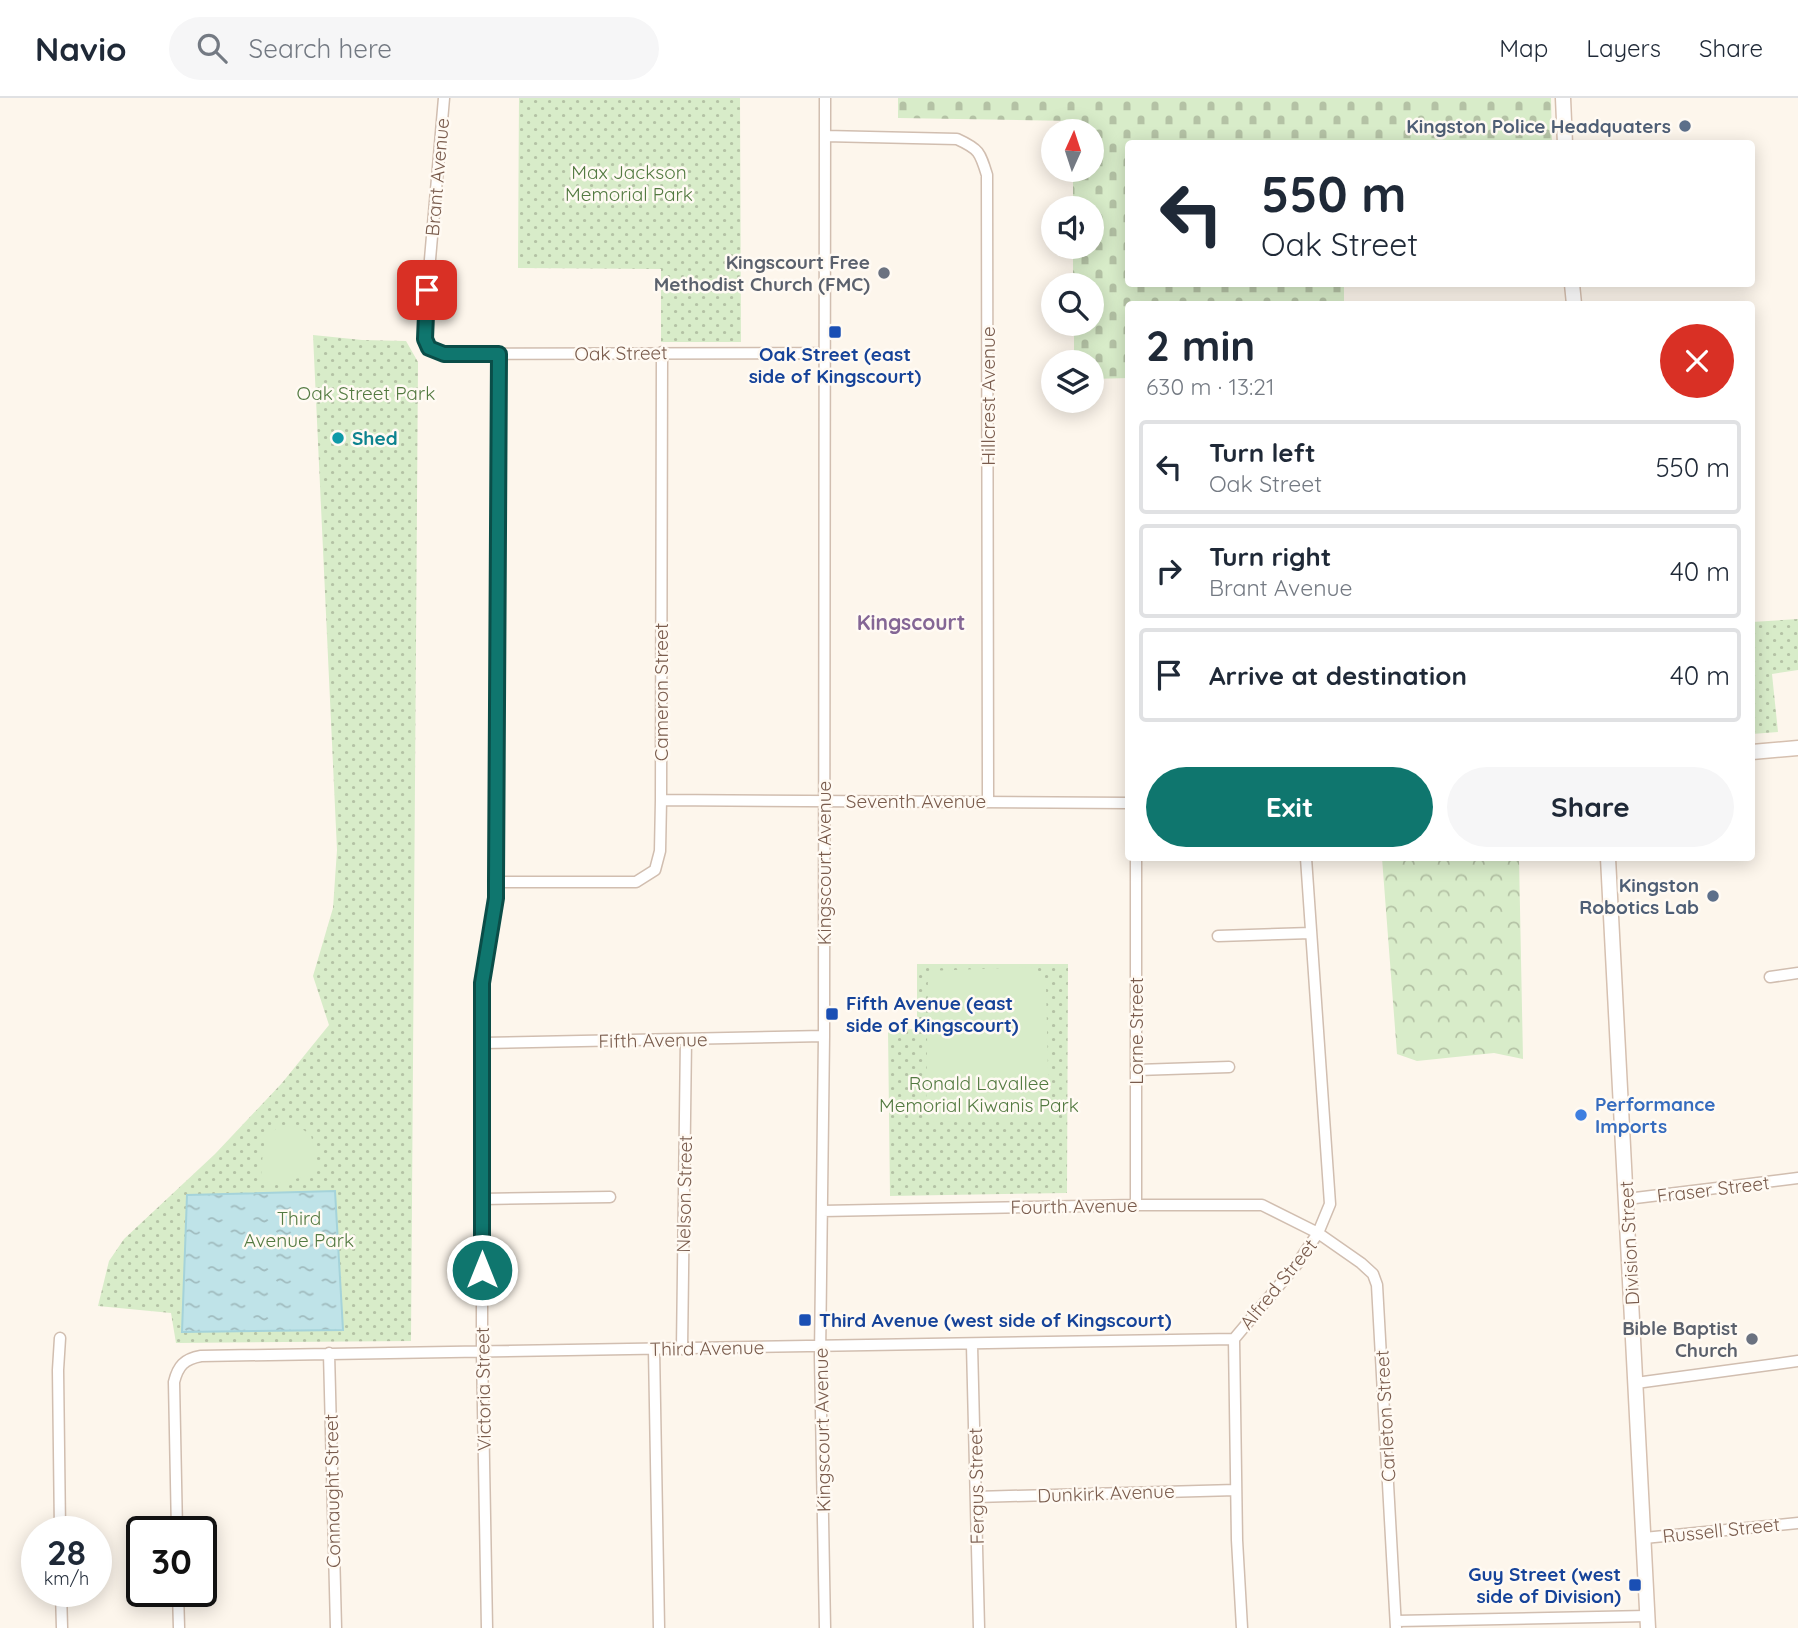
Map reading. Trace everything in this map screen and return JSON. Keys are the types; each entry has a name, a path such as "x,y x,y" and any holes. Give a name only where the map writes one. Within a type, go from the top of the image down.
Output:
{"main road":[{"path":"1563,98 1565,140"},
{"path":"1755,752 1798,748"},
{"name":"Division Street","path":"1608,861 1647,1622"}],"street":[{"name":"Brant Avenue","path":"425,339 444,98"},
{"name":"Kingscourt Avenue","path":"825,98 821,1346 825,1628"},
{"name":"Hillcrest Avenue","path":"825,136 957,139 975,147 980,153 987,175 988,800"},
{"name":"Oak Street","path":"425,339 429,348 444,354 825,353"},
{"name":"Cameron Street","path":"496,882 636,882 655,870 660,851 661,800 662,352"},
{"name":"Victoria Street","path":"487,1628 482,1352 482,983 496,898 499,354"},
{"name":"Seventh Avenue","path":"661,800 1125,803"},
{"name":"Lorne Street","path":"1136,861 1136,1205"},
{"name":"Alfred Street","path":"1242,1628 1236,1490 1234,1339 1297,1264 1318,1233 1330,1204 1306,861"},
{"path":"1218,936 1311,933"},
{"path":"1770,977 1798,973"},
{"name":"Fifth Avenue","path":"482,1043 824,1036"},
{"name":"Nelson Street","path":"682,1349 686,1040"},
{"path":"1136,1070 1229,1067"},
{"name":"Fraser Street","path":"1627,1199 1798,1178"},
{"path":"482,1199 610,1197"},
{"name":"Fourth Avenue","path":"822,1210 1262,1205 1318,1233"},
{"name":"Carleton Street","path":"1318,1233 1361,1263 1373,1274 1377,1285 1396,1625"},
{"path":"60,1338 60,1516"},
{"name":"Third Avenue","path":"177,1516 174,1382 181,1364 190,1358 201,1356 1234,1339"},
{"name":"Fergus Street","path":"972,1345 979,1628"},
{"path":"654,1349 659,1628"},
{"name":"Connaught Street","path":"329,1353 336,1628"},
{"path":"1636,1383 1798,1362"},
{"name":"Dunkirk Avenue","path":"976,1497 1236,1490"},
{"name":"Russell Street","path":"1644,1538 1798,1523"},
{"path":"61,1607 62,1628"},
{"path":"178,1607 179,1628"},
{"path":"1396,1625 1647,1622"}],"green space":[{"name":"Max Jackson Memorial Park","path":"519,98 740,98 741,342 661,342 661,269 518,268"},
{"path":"898,98 1551,98 1552,140 1125,140 1125,287 1344,287 1344,301 1125,301 1125,378 1104,379 1104,350 1074,350 1074,336 1104,336 1104,273 1073,273 1073,259 1104,259 1104,196 1073,196 1073,182 1104,182 1104,119 898,118"},
{"path":"313,335 406,341 418,362 411,1341 176,1343 171,1313 98,1306 109,1261 124,1239 215,1154 282,1083 329,1025 313,976 333,908 337,850"},
{"path":"1798,619 1798,670 1772,674 1778,732 1755,734 1755,622"},
{"path":"1382,861 1519,861 1523,1059 1494,1053 1417,1061 1397,1054"},
{"name":"Ronald Lavallee Memorial Kiwanis Park","path":"917,964 1068,964 1067,1193 890,1196 888,1030 917,1029"},
{"path":"1034,967 1046,984 1049,1119 926,1122 928,971"},
{"path":"284,1126 299,1127 311,1135 317,1166 312,1175 269,1185 261,1176 264,1145 270,1133"}],"water":[{"path":"335,1191 343,1330 182,1332 187,1195"}],"place":[{"name":"Kingston Police Headquaters","path":"1685,126"},
{"name":"Kingscourt Free Methodist Church (FMC)","path":"884,273"},
{"name":"Oak Street (east side of Kingscourt)","path":"835,332"},
{"name":"Shed","path":"338,438"},
{"name":"Kingston Robotics Lab","path":"1713,896"},
{"name":"Fifth Avenue (east side of Kingscourt)","path":"832,1014"},
{"name":"Performance Imports","path":"1581,1115"},
{"name":"Third Avenue (west side of Kingscourt)","path":"805,1320"},
{"name":"Bible Baptist Church","path":"1752,1339"},
{"name":"Guy Street (west side of Division)","path":"1635,1585"}],"district":[{"name":"Kingscourt","path":"911,622"}],"route":[{"path":"427,290 425,339 429,348 444,354 499,354 496,898 482,983 482,1270"}],"park label":[{"name":"Oak Street Park","path":"366,393"},
{"name":"Third Avenue Park","path":"299,1229"}]}
